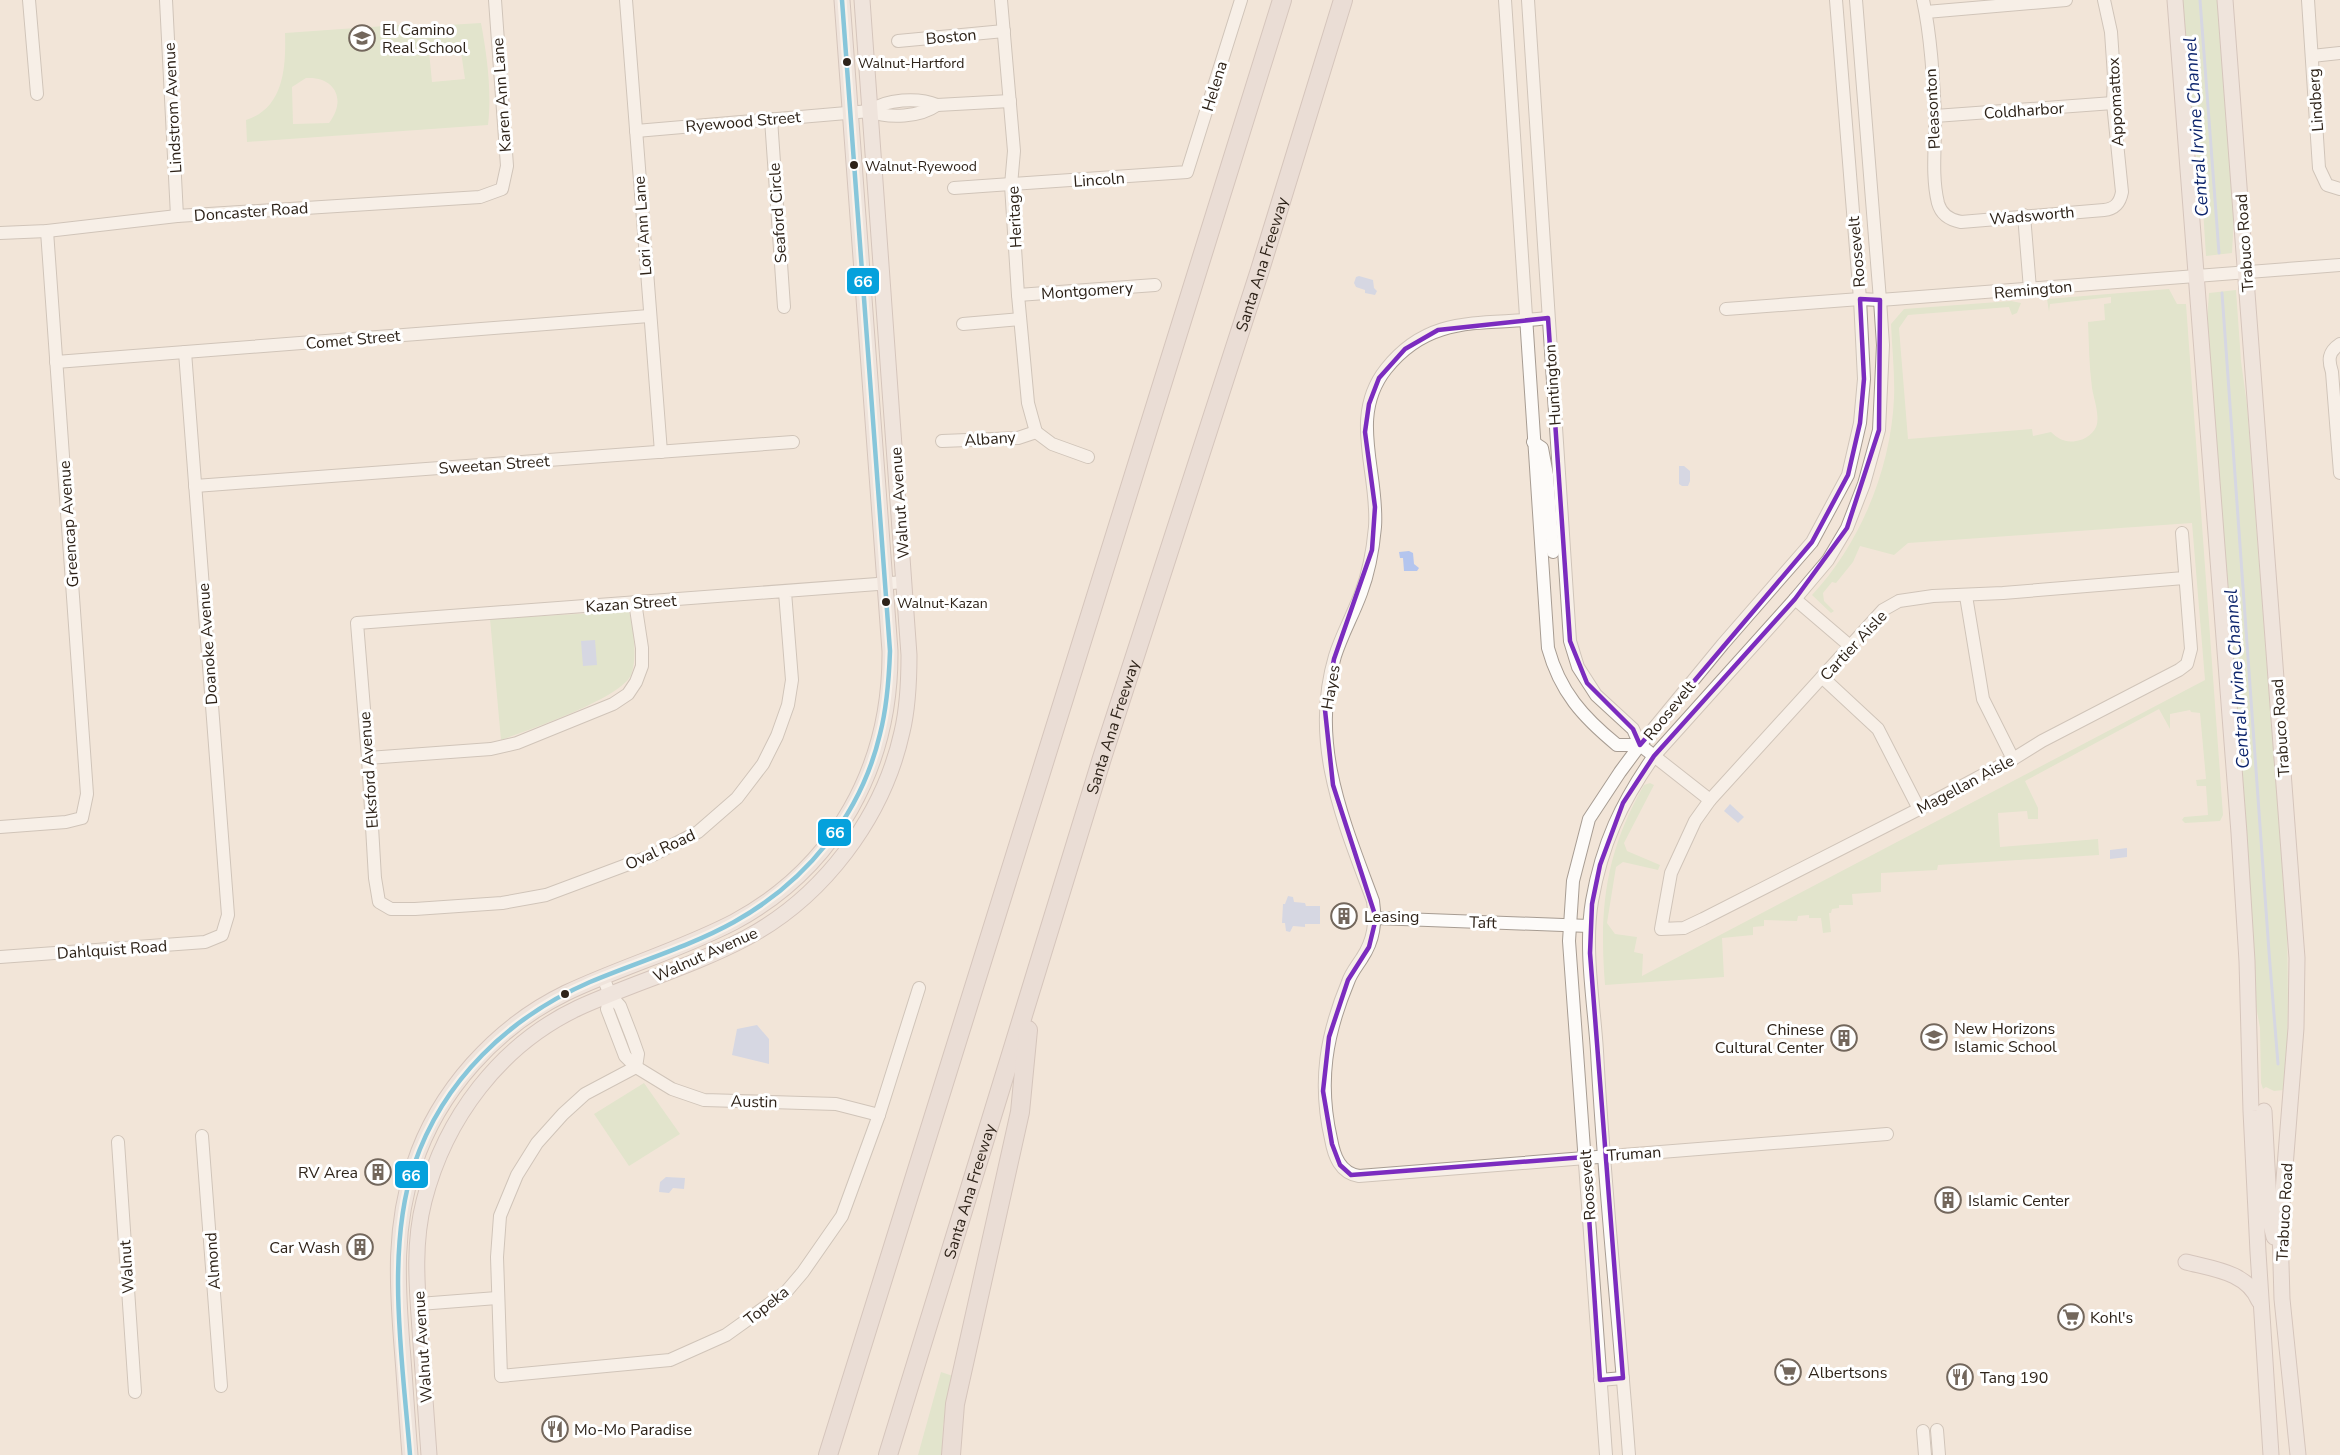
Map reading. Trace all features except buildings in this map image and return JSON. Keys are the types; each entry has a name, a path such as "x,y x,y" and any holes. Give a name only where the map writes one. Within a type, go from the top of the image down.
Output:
{"highway":[{"path":"828,1455 1282,0"},
{"name":"Santa Ana Freeway","path":"888,1455 1102,758 1259,273 1344,0"},
{"path":"951,1455 955,1404 1020,1112 1032,989"}],"main road":[{"name":"Walnut Avenue","path":"410,1455 397,1257 402,1211 419,1151 453,1089 495,1042 538,1008 603,977 727,926 773,898 826,846 854,803 872,765 884,723 889,686 890,651 842,0"},
{"name":"Walnut Avenue","path":"429,1455 418,1304 417,1253 423,1202 439,1155 460,1115 487,1078 519,1047 567,1014 725,948 782,915 819,882 847,850 868,818 889,774 902,732 909,687 909,655 862,0"},
{"name":"Trabuco Road","path":"2175,0 2239,833 2257,1111 2261,1308 2271,1455"},
{"name":"Trabuco Road","path":"2225,0 2297,957 2296,1028 2280,1252 2282,1299 2298,1455"},
{"path":"773,898 782,915"},
{"path":"2280,1252 2271,1232 2257,1111 2290,1110"},
{"path":"2186,1262 2238,1277 2251,1287 2261,1308"}],"street":[{"path":"29,0 36,94"},
{"name":"Lindstrom Avenue","path":"166,0 177,216"},
{"name":"Karen Ann Lane","path":"495,0 507,166 502,189"},
{"name":"Lori Ann Lane","path":"626,0 661,452"},
{"name":"Heritage","path":"1001,0 1014,151 1011,185 1018,295 1028,403 1036,432"},
{"name":"Helena","path":"1187,172 1241,0"},
{"name":"Huntington","path":"1504,0 1533,442 1570,641 1578,667 1596,695 1633,729 1640,745 1710,800"},
{"name":"Huntington","path":"1528,0 1548,318 1552,552 1548,648 1561,683 1582,714 1617,745 1640,745"},
{"name":"Roosevelt","path":"1606,1455 1569,925 1573,880 1589,819 1620,772 1723,644 1812,542 1848,475 1860,423 1864,379 1860,299 1836,0"},
{"name":"Roosevelt","path":"1629,1455 1604,1156 1589,926 1592,903 1600,865 1623,803 1654,756 1796,599 1828,560 1842,536 1864,484 1879,430 1883,345 1856,0"},
{"path":"1924,6 2066,0"},
{"name":"Appomattox","path":"2104,0 2111,32 2113,103 2122,192 2118,204"},
{"name":"Lindberg","path":"2308,0 2319,168 2327,185 2340,189"},
{"name":"Pleasonton","path":"1924,6 1935,116 1934,146 1938,199 1946,216"},
{"name":"Boston","path":"898,41 1004,31"},
{"path":"2312,56 2340,53"},
{"name":"Ryewood Street","path":"636,131 850,112 870,111 881,116 926,112 936,105 1010,101"},
{"name":"Coldharbor","path":"1935,116 2113,103"},
{"name":"Seaford Circle","path":"771,119 784,307"},
{"name":"Lincoln","path":"954,188 1187,172"},
{"name":"Doncaster Road","path":"0,233 47,231 177,216 480,197 502,189"},
{"name":"Wadsworth","path":"1946,216 1961,222 2104,210 2111,209 2118,204"},
{"path":"2025,215 2030,290"},
{"name":"Greencap Avenue","path":"0,826 66,822 82,818 87,794 47,231"},
{"name":"Remington","path":"1726,309 2030,290 2340,265"},
{"name":"Montgomery","path":"1018,295 1155,285"},
{"name":"Comet Street","path":"56,363 649,316"},
{"name":"Hayes","path":"1345,1171 1335,1154 1326,1117 1323,1091 1325,1062 1329,1037 1348,980 1369,946 1376,918 1373,901 1333,786 1326,750 1324,710 1334,659 1343,631 1360,595 1372,550 1375,507 1365,432 1368,404 1379,378 1387,368 1406,349 1427,334 1455,325 1548,318"},
{"path":"963,324 1020,319"},
{"path":"2340,344 2333,349 2328,360 2332,372 2340,473"},
{"name":"Doanoke Avenue","path":"185,352 228,915 222,935"},
{"path":"1036,432 1052,444 1088,457"},
{"name":"Albany","path":"942,441 1018,438 1036,432"},
{"name":"Sweetan Street","path":"195,486 793,442"},
{"name":"Magellan Aisle","path":"1661,930 1684,928 1693,924 1919,809 2187,664 2191,649 2182,533"},
{"name":"Cartier Aisle","path":"1661,930 1671,873 1695,821 1710,800 1884,610 1899,601 1933,596 1966,596 2184,579"},
{"name":"Kazan Street","path":"357,623 904,582"},
{"name":"Oval Road","path":"391,909 502,903 546,895 653,855 698,832 738,798 764,764 777,736 788,705 792,680 785,592"},
{"path":"1966,596 1983,699 2013,759"},
{"path":"1796,599 1850,646"},
{"path":"369,758 491,749 517,743 614,704 628,694 642,666 642,648 635,602"},
{"name":"Elksford Avenue","path":"357,623 369,758 375,878 379,903 391,909"},
{"path":"1822,677 1878,729 1919,809"},
{"name":"Taft","path":"1376,918 1589,926"},
{"name":"Dahlquist Road","path":"0,957 205,942 222,935"},
{"path":"603,977 610,995 620,1006 632,1036 638,1054 636,1067"},
{"name":"Topeka","path":"636,1067 585,1094 563,1114 525,1160 500,1216 496,1257 501,1376 670,1360 726,1335 786,1292 803,1272 842,1216 879,1115 920,988"},
{"name":"Austin","path":"636,1067 672,1089 704,1100 836,1104 879,1115"},
{"name":"Truman","path":"1345,1171 1359,1176 1887,1134"},
{"name":"Almond","path":"202,1136 221,1386"},
{"name":"Walnut","path":"118,1142 135,1392"},
{"path":"418,1304 497,1298"},
{"path":"1600,1380 1623,1378"},
{"path":"1937,1430 1939,1455"},
{"path":"1923,1431 1925,1455"}],"highlighted area":[{"path":"1860,299 1880,300 1879,430 1847,528 1795,599 1654,756 1623,803 1600,865 1592,904 1590,953 1623,1378 1600,1380 1585,1157 1351,1175 1340,1165 1332,1144 1323,1091 1329,1037 1348,980 1369,947 1376,918 1333,785 1325,710 1334,659 1372,550 1375,507 1365,432 1369,404 1379,378 1405,349 1438,330 1548,318 1570,641 1587,683 1633,729 1640,745 1812,542 1829,513 1848,475 1860,423 1864,379"}],"green space":[{"path":"2182,0 2217,0 2234,217 2232,253 2206,256 2201,178 2192,135"},
{"path":"481,23 488,74 488,125 247,142 246,120 259,114 268,106 280,85 285,59 285,33 413,24 414,27","holes":["418,39 434,44 436,47 460,45 465,79 432,82 429,51 416,52","306,78 324,81 335,91 337,106 329,123 293,124 292,87"]},
{"path":"2169,289 2177,304 2186,304 2223,815 2220,821 2185,823 2182,820 2184,817 2208,815 2206,786 2197,786 2196,780 2206,779 2200,713 2190,710 2170,714 2170,729 2159,709 2025,781 2038,808 2038,819 2028,819 2027,811 1998,813 2000,847 2098,839 2099,855 1938,865 1937,870 1881,873 1881,892 1852,894 1853,905 1839,905 1839,908 1832,909 1829,913 1831,932 1823,933 1821,918 1809,918 1809,915 1798,916 1797,921 1764,920 1764,926 1753,927 1753,935 1722,938 1724,977 1605,985 1603,931 1608,882 1621,834 1644,785 1650,783 1654,785 1624,843 1627,851 1660,865 1658,870 1623,862 1616,867 1607,923 1615,934 1637,937 1634,952 1643,954 1642,976 2205,680 2192,523 1908,543 1894,555 1860,546 1853,562 1836,583 1832,582 1823,593 1824,601 1834,611 1831,613 1812,595 1845,553 1870,504 1879,478 1892,425 1894,371 1891,324 1904,309 2011,301 2021,303 2017,313 2012,315 2009,307 1908,315 1899,328 1908,439 2032,429 2033,436 2051,432 2062,440 2072,441 2089,436 2097,424 2097,410 2090,372 2088,322 2105,320 2104,304 2111,303 2111,297 2050,304 2049,312 2047,299"},
{"path":"2236,290 2247,405 2287,929 2286,1070 2284,1090 2274,1091 2266,1087 2263,1089 2261,1083 2260,1028 2254,995 2207,323 2209,293"},
{"path":"629,611 634,660 631,675 623,684 610,694 572,713 501,740 490,619"},
{"path":"644,1083 680,1134 629,1166 594,1114"},
{"path":"941,1372 953,1376 943,1426 942,1455 918,1455"}],"water":[{"path":"1356,277 1373,280 1377,291 1375,295 1365,293 1365,290 1356,287 1354,283"},
{"path":"1679,466 1684,466 1690,471 1688,486 1679,484"},
{"path":"1399,552 1413,553 1414,564 1419,568 1417,571 1404,571 1403,558 1400,558"},
{"path":"595,640 597,665 583,666 581,641"},
{"path":"1730,804 1744,817 1738,823 1724,811"},
{"path":"2127,848 2127,857 2110,859 2110,850"},
{"path":"1288,896 1293,897 1294,902 1305,903 1306,906 1320,906 1320,924 1305,924 1305,927 1293,926 1290,932 1286,931 1285,923 1282,923 1283,904"},
{"path":"757,1025 769,1039 769,1064 732,1055 737,1029"},
{"path":"666,1177 685,1178 684,1189 673,1188 669,1193 659,1192 660,1182"}],"waterway":[{"name":"Central Irvine Channel","path":"2200,0 2219,253"},
{"name":"Central Irvine Channel","path":"2222,293 2278,1064"}],"transit line":[{"name":"66","path":"410,1455 398,1308 400,1234 405,1198 414,1165 442,1105 482,1055 532,1013 590,982 717,931 760,906 785,887 827,843 844,819 871,764 880,734 890,651 842,0"}],"place":[{"name":"El Camino Real School","path":"362,38"},
{"name":"Walnut-Hartford","path":"847,62"},
{"name":"Walnut-Ryewood","path":"854,165"},
{"name":"Walnut-Kazan","path":"886,602"},
{"name":"Leasing","path":"1344,916"},
{"name":"New Horizons Islamic School","path":"1934,1037"},
{"name":"Chinese Cultural Center","path":"1844,1038"},
{"name":"RV Area","path":"378,1172"},
{"name":"Islamic Center","path":"1948,1200"},
{"name":"Car Wash","path":"360,1247"},
{"name":"Kohl's","path":"2071,1317"},
{"name":"Albertsons","path":"1788,1372"},
{"name":"Tang 190","path":"1960,1377"},
{"name":"Mo-Mo Paradise","path":"555,1429"}]}
